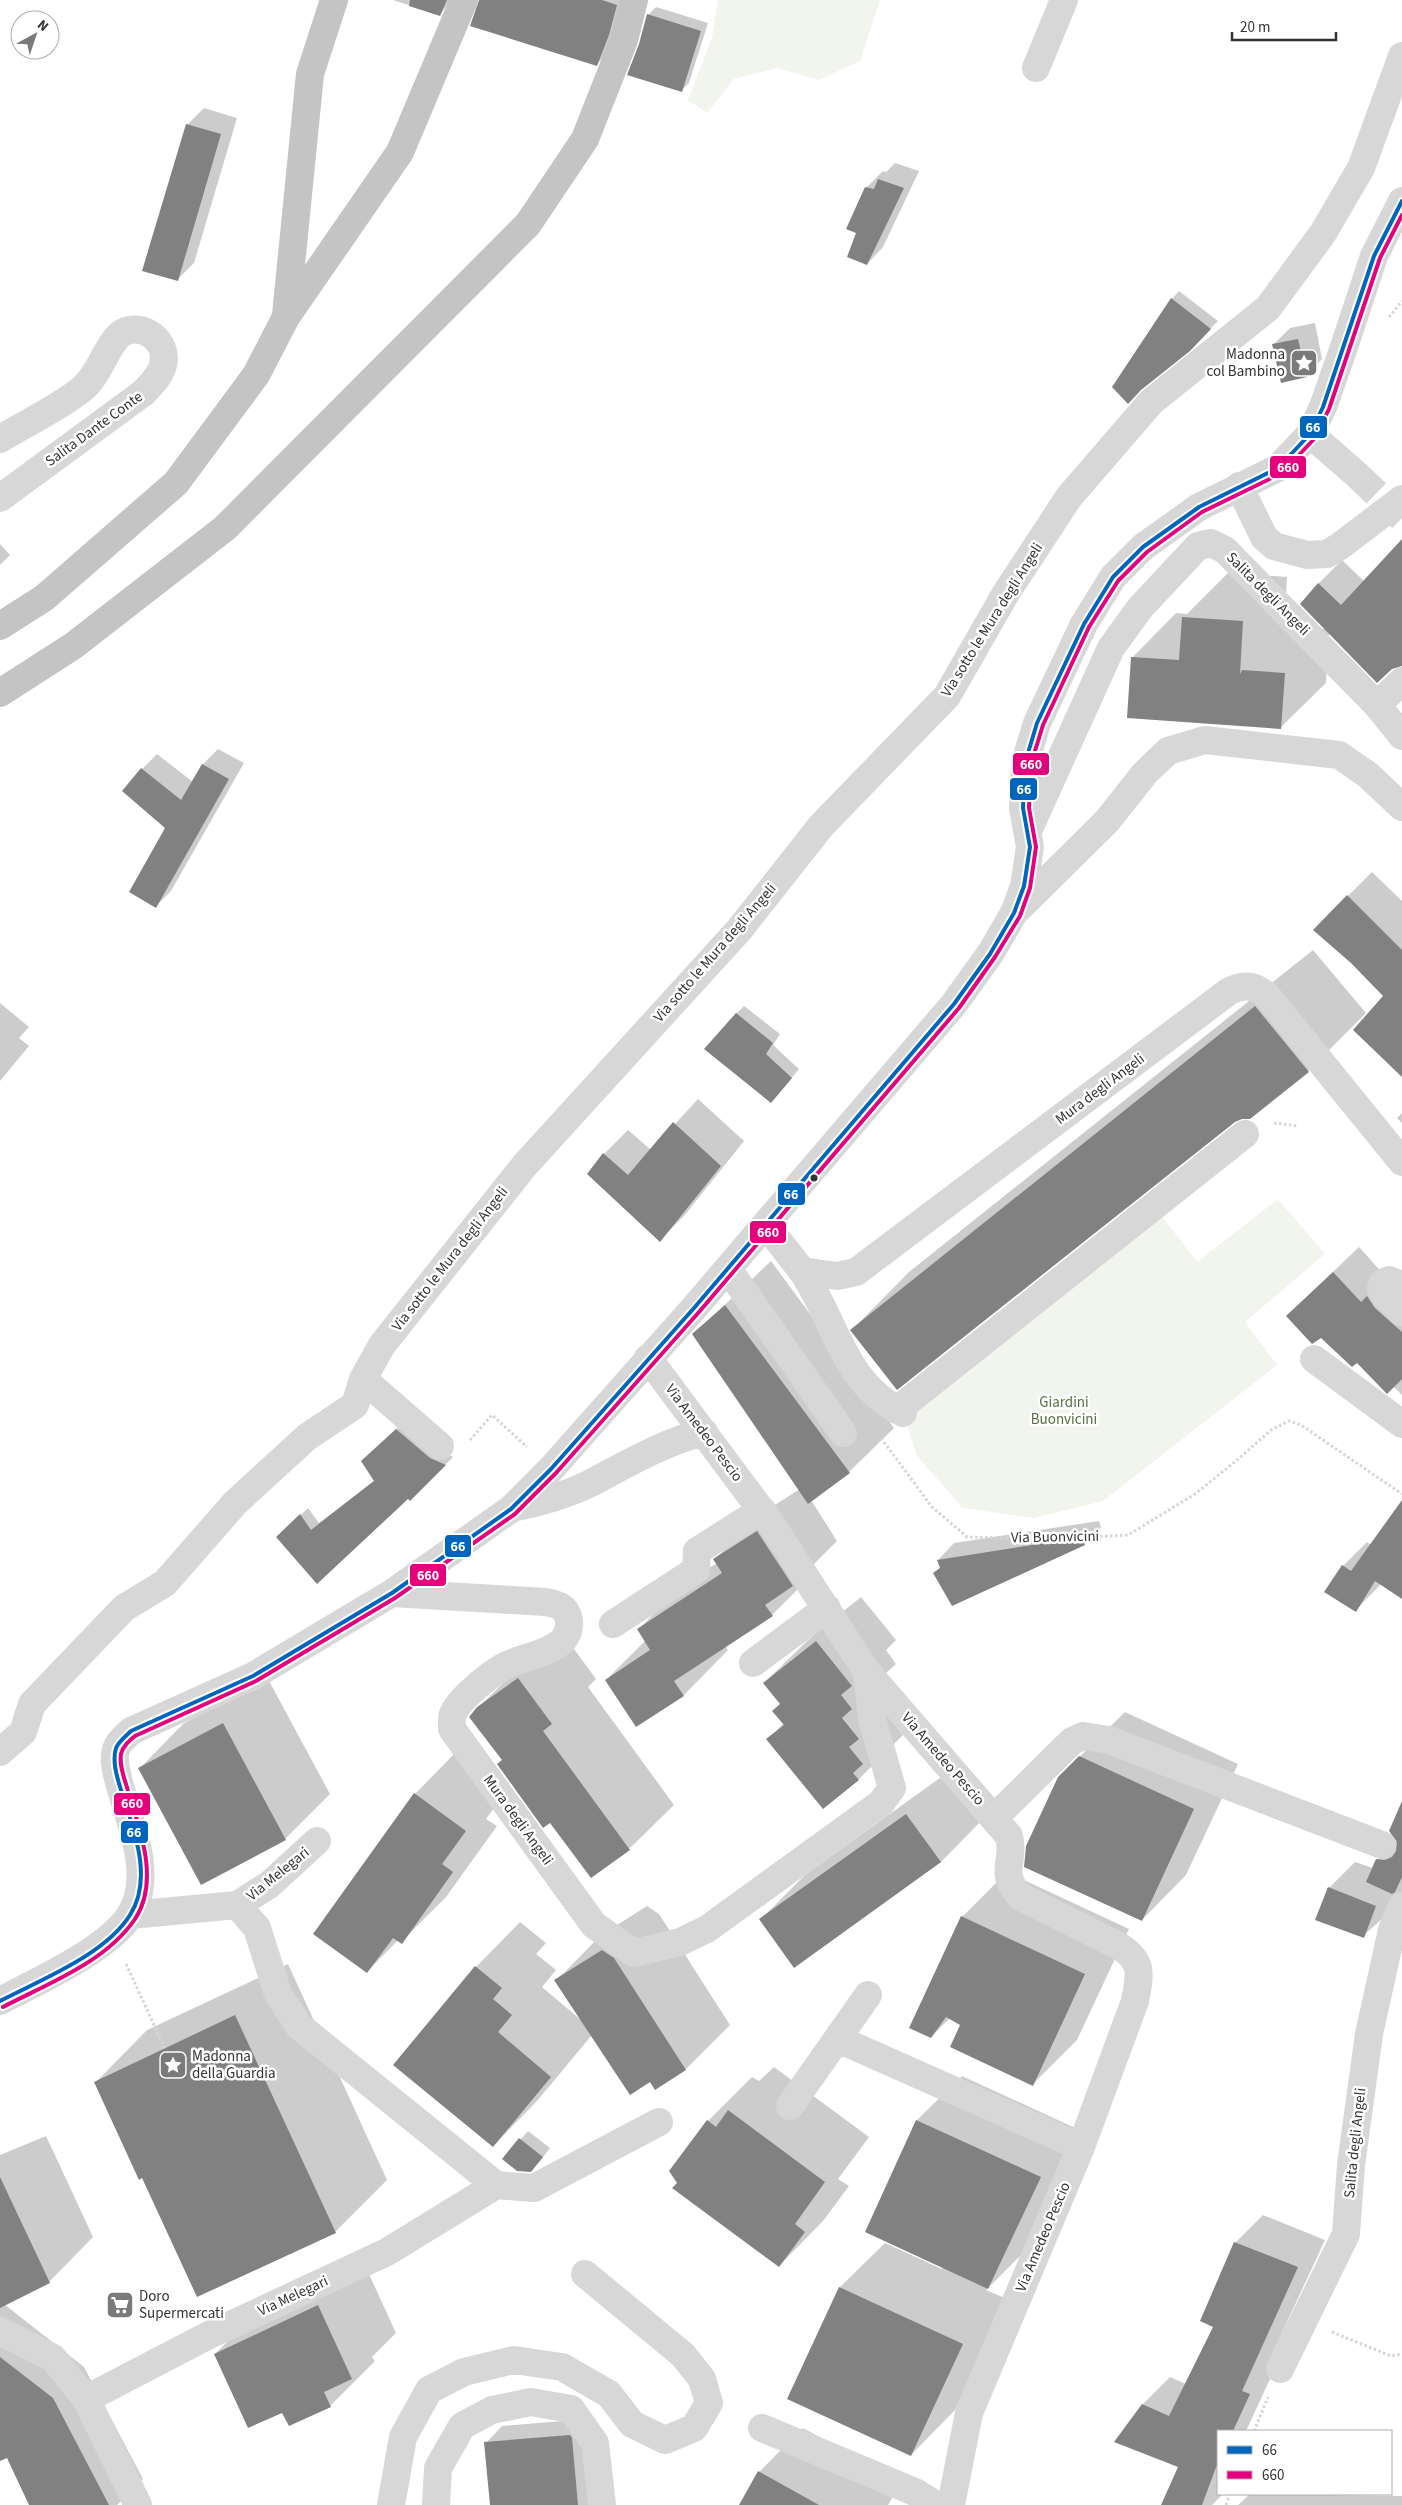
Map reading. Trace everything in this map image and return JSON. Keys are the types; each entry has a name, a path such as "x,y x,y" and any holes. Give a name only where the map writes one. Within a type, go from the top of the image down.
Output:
{"highway":[{"path":"286,317 310,74 334,0"},
{"path":"0,626 44,598 176,483 256,375 286,317 400,152 464,0"},
{"path":"0,694 73,646 225,528 528,224 585,139 624,40 634,0"}],"street":[{"path":"1036,68 1064,0"},
{"name":"Via sotto le Mura degli Angeli","path":"0,1752 23,1732 32,1704 124,1608 165,1583 235,1503 307,1437 355,1406 363,1380 382,1345 524,1166 739,930 821,826 947,696 1006,593 1069,497 1151,402 1268,308 1323,234 1361,168 1402,56"},
{"path":"0,2001 88,1952 121,1925 140,1890 139,1856 115,1766 118,1746 131,1731 237,1684 392,1593 511,1509 552,1469 766,1226 954,1004 990,954 1014,914 1029,865 1028,831 1023,808 1022,786 1025,763 1037,723 1066,659 1100,595 1113,578 1143,547 1199,507 1278,468 1310,434 1344,350 1374,256 1402,201"},
{"name":"Salita Dante Conte","path":"0,439 83,389 97,372 113,343 122,334 143,330 152,335 163,349 162,367 151,385 143,393 0,498"},
{"path":"1310,434 1356,474"},
{"path":"1239,486 1264,537 1274,546 1307,555 1327,554 1402,499"},
{"name":"Salita degli Angeli","path":"1028,831 1111,648 1140,608 1198,546 1211,543 1225,550 1377,706 1402,736"},
{"path":"1377,706 1402,681"},
{"path":"1014,914 1107,821 1145,773 1168,751 1205,740 1339,755 1368,775 1402,807"},
{"name":"Mura degli Angeli","path":"802,1271 837,1276 851,1274 866,1266 1228,992 1242,986 1256,988 1268,997 1402,1162"},
{"path":"766,1226 802,1271 822,1304 835,1337 852,1369 868,1389 889,1407 900,1412 1245,1134"},
{"path":"728,1269 843,1433"},
{"path":"1402,1286 1389,1280 1384,1283 1381,1289 1386,1298 1402,1312"},
{"name":"Via Amedeo Pescio","path":"648,1358 762,1510 867,1672 1010,1836 1012,1846 1007,1866 1008,1878 1012,1888 1021,1897 1119,1946 1131,1954 1138,1964 1139,1981 1135,2001 1081,2147 969,2413 951,2505"},
{"path":"1314,1359 1402,1424"},
{"path":"363,1380 440,1446"},
{"path":"511,1509 547,1501 588,1485 651,1450 679,1438 704,1432"},
{"path":"613,1624 696,1570 697,1551 762,1510"},
{"name":"Mura degli Angeli","path":"392,1593 546,1602 560,1606 568,1614 569,1630 562,1642 550,1649 504,1666 488,1678 459,1703 452,1715 452,1729 594,1925 634,1953 680,1942 707,1929 881,1803 892,1788 872,1719 867,1672"},
{"path":"753,1663 827,1608"},
{"path":"994,1818 1072,1741 1083,1736 1109,1740 1382,1845"},
{"name":"Via Melegari","path":"121,1925 237,1905 269,1885 317,1841"},
{"name":"Via Melegari","path":"86,2399 209,2335 387,2252 496,2185 298,2026 278,1994 257,1928 237,1905"},
{"name":"Salita degli Angeli","path":"1280,2369 1346,2234 1351,2165 1369,2034 1392,1930 1402,1906"},
{"path":"790,2106 868,1995"},
{"path":"838,2039 1081,2147"},
{"path":"496,2185 534,2188 660,2122"},
{"path":"391,2505 403,2437 429,2390 472,2370 514,2360 562,2367 609,2394 632,2424 665,2440 694,2428 709,2403 702,2380 683,2355 585,2274"},
{"path":"0,2331 53,2358 86,2399 138,2505"},
{"path":"436,2505 438,2468 462,2426 492,2410 531,2402 571,2409 596,2443 602,2505"},
{"path":"762,2428 917,2493 936,2505"}],"path":[{"name":"Via Buonvicini","path":"868,1389 875,1423 882,1440 932,1507 967,1537 1049,1539 1128,1535 1195,1494 1236,1462 1271,1430 1289,1421 1301,1425 1402,1494"},
{"path":"440,1446 454,1458 492,1415 552,1469"},
{"path":"121,1925 165,2049"},
{"path":"1304,2321 1392,2356 1402,2354"}],"green space":[{"path":"718,0 880,0 860,61 819,80 777,68 734,79 707,113 688,100 712,38"},
{"name":"Giardini Buonvicini","path":"1278,1199 1325,1254 1245,1322 1277,1365 1103,1501 1034,1518 963,1508 917,1456 903,1413 1161,1215 1197,1262"}],"building":[{"path":"410,0 447,0 440,16 409,6"},
{"path":"479,0 602,0 617,5 609,35 597,66 470,26"},
{"path":"647,14 701,31 682,92 627,75 639,44"},
{"path":"186,124 221,134 178,281 142,271"},
{"path":"878,179 904,188 867,265 847,257 856,233 846,229 865,187 874,189"},
{"path":"1171,298 1211,329 1190,351 1141,390 1128,404 1112,387"},
{"path":"1298,339 1307,377 1281,383 1272,344"},
{"path":"1402,539 1402,666 1392,669 1377,683 1300,604 1318,583 1341,605"},
{"path":"1182,617 1243,621 1240,674 1242,670 1285,673 1281,729 1127,718 1131,657 1179,660"},
{"path":"202,764 229,779 156,908 129,892 165,828 122,791 141,768 181,800"},
{"path":"1347,895 1402,950 1402,1077 1353,1030 1383,996 1351,963 1313,930"},
{"path":"1255,1006 1309,1072 1250,1119 1242,1119 1235,1122 897,1390 850,1330"},
{"path":"736,1013 773,1043 766,1054 792,1078 771,1103 704,1049"},
{"path":"673,1122 721,1166 660,1242 587,1174 603,1153 628,1175"},
{"path":"1333,1272 1361,1302 1367,1296 1375,1308 1402,1332 1402,1379 1387,1394 1357,1363 1352,1367 1321,1338 1312,1344 1286,1316"},
{"path":"725,1305 850,1473 808,1504 692,1334"},
{"path":"396,1429 430,1458 446,1465 410,1501 408,1499 317,1584 276,1537 300,1514 311,1530 374,1481 361,1461"},
{"path":"1402,1500 1402,1599 1375,1581 1356,1612 1324,1592 1342,1565 1351,1571"},
{"path":"757,1531 793,1586 765,1605 773,1616 674,1681 684,1696 636,1727 605,1680 650,1650 637,1629 722,1573 713,1559"},
{"path":"1083,1537 1085,1545 952,1606 933,1573 940,1568 937,1560"},
{"path":"816,1641 852,1686 841,1695 852,1709 842,1718 859,1739 849,1747 863,1764 853,1773 859,1780 823,1809 766,1739 784,1725 772,1711 780,1704 763,1683"},
{"path":"518,1678 552,1724 543,1731 630,1850 591,1878 550,1823 543,1828 497,1764 502,1760 469,1717 477,1707"},
{"path":"223,1723 286,1840 201,1885 138,1768"},
{"path":"1079,1756 1194,1809 1142,1921 1024,1867 1026,1846 1058,1777"},
{"path":"414,1793 466,1831 442,1864 453,1872 402,1944 393,1938 367,1973 313,1934"},
{"path":"1402,1801 1402,1877 1395,1892 1392,1894 1366,1882 1376,1859 1385,1860 1392,1857 1396,1851 1397,1842 1389,1831"},
{"path":"906,1814 941,1862 794,1968 759,1919"},
{"path":"1328,1887 1376,1906 1364,1938 1315,1920"},
{"path":"961,1916 1085,1974 1033,2086 950,2047 960,2025 946,2017 931,2038 909,2028"},
{"path":"602,1950 614,1958 686,2070 655,2090 650,2082 630,2095 554,1980"},
{"path":"475,1966 502,1988 493,1999 512,2015 498,2032 551,2077 493,2147 393,2065"},
{"path":"235,2015 336,2233 197,2297 142,2178 139,2180 94,2082"},
{"path":"728,2110 825,2182 795,2224 805,2232 779,2267 672,2188 677,2183 669,2171 707,2120 716,2127"},
{"path":"916,2120 1041,2177 988,2289 865,2232"},
{"path":"519,2138 543,2157 531,2172 517,2171 502,2159"},
{"path":"0,2177 50,2283 0,2308"},
{"path":"1234,2242 1298,2267 1242,2391 1250,2394 1233,2430 1217,2430 1217,2465 1202,2505 1161,2505 1178,2467 1114,2442 1142,2404 1169,2416 1213,2327 1200,2321"},
{"path":"839,2287 963,2344 911,2456 787,2399"},
{"path":"318,2305 352,2379 324,2392 331,2407 289,2426 282,2413 248,2428 214,2354"},
{"path":"0,2357 53,2398 109,2505 29,2505 7,2458 0,2461"},
{"path":"570,2435 572,2438 578,2505 490,2505 484,2442"},
{"path":"758,2471 819,2505 739,2505"}],"tunnel":[{"path":"1356,474 1402,518"}],"transit line":[{"name":"66","path":"0,2001 71,1965 105,1942 130,1915 137,1901 141,1869 135,1836 115,1764 115,1753 119,1743 131,1731 253,1676 392,1593 511,1509 551,1469 694,1308 954,1004 990,954 1014,913 1024,886 1030,847 1023,808 1025,763 1037,723 1084,624 1113,577 1143,547 1199,507 1278,468 1310,434 1323,407 1374,256 1402,201"},
{"name":"660","path":"3,2007 92,1960 123,1934 135,1919 142,1904 147,1872 138,1822 121,1763 121,1754 128,1742 135,1736 256,1681 395,1598 515,1514 556,1473 699,1312 959,1008 995,957 1020,916 1030,888 1036,847 1029,808 1031,764 1043,725 1089,627 1118,581 1147,552 1202,512 1282,473 1315,438 1329,409 1380,258 1402,215"}],"place":[{"name":"Madonna col Bambino","path":"1304,363"},
{"name":"Madonna della Guardia","path":"173,2065"},
{"name":"Doro Supermercati","path":"120,2305"}]}
